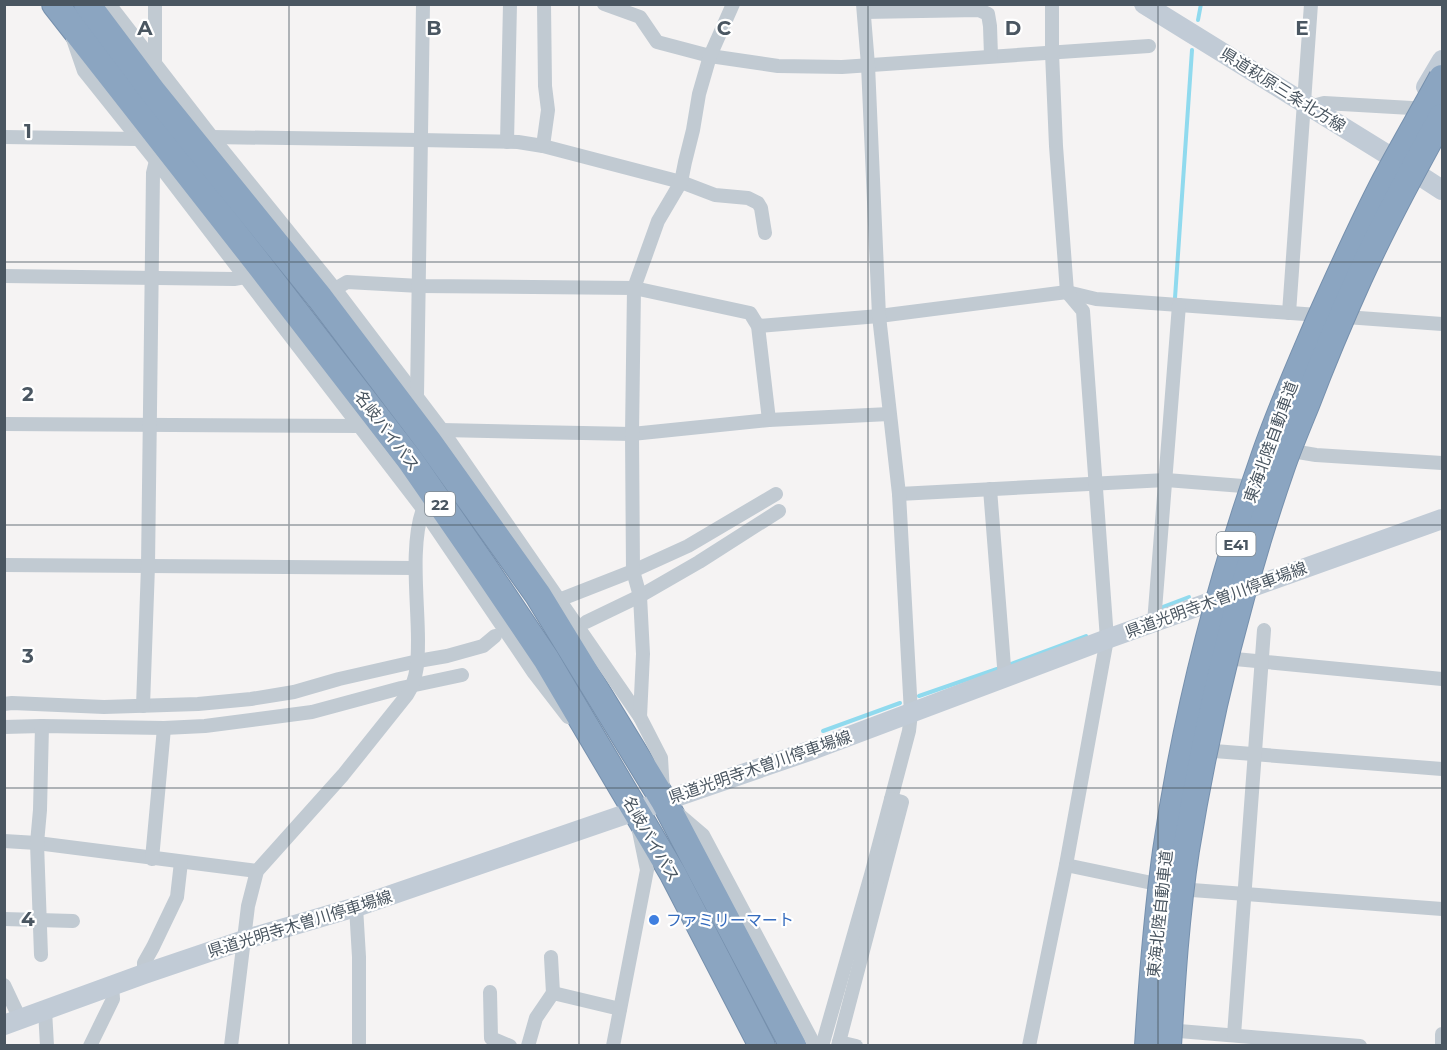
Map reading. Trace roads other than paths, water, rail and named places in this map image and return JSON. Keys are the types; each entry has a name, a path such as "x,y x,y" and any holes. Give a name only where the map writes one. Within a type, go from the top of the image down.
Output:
{"highway":[{"name":"名岐バイパス","path":"69,9 410,460 546,659 673,874 762,1046"},
{"name":"名岐バイパス","path":"69,9 162,102 320,298 429,442 538,595 664,801 793,1046"},
{"name":"東海北陸自動車道","path":"1148,1046 1153,961 1173,807 1200,678 1230,560 1262,463 1298,369 1342,269 1385,181 1443,78"},
{"name":"東海北陸自動車道","path":"1175,1040 1174,956 1190,831 1202,757 1251,560 1281,467 1359,278 1443,117"}],"street":[{"path":"109,4 417,396 640,717 661,758 664,801 703,835 820,1045"},
{"path":"155,4 155,63"},
{"path":"417,396 423,4"},
{"path":"507,142 510,4"},
{"path":"543,146 548,110 545,86 544,4"},
{"path":"640,717 643,654 640,596 633,571 634,288 658,221 681,182 699,94 710,56 733,4"},
{"path":"1029,1046 1107,639 1083,311 1066,292 1056,146 1052,4"},
{"name":"県道萩原三条北方線","path":"1144,4 1443,190"},
{"path":"1289,313 1306,105 1311,4"},
{"path":"606,5 640,17 657,42 710,56 778,66 868,65 1149,46"},
{"path":"820,1045 891,799 909,731 911,713 899,494 879,316 864,8 979,10 988,14 991,56"},
{"path":"69,9 84,71 156,161 423,509 534,673 617,781"},
{"path":"1138,1046 1144,954 1152,883 1175,745 1194,655 1243,486 1285,376 1349,233 1414,107 1443,60"},
{"path":"1306,105 1324,102 1443,110"},
{"path":"4,137 137,139"},
{"path":"212,137 507,142 543,146 681,182 715,195 748,198 758,202 761,208 765,233"},
{"path":"1360,1046 1234,1035 1214,1040 1175,1040 1192,890 1214,751 1254,586 1283,493 1352,318 1384,248 1443,139"},
{"path":"143,706 148,566 153,173 156,161"},
{"path":"4,276 234,279 245,277"},
{"path":"335,289 347,282 420,286 634,288 750,313 758,326 769,420"},
{"path":"758,326 879,316 1066,292 1095,299 1443,324"},
{"path":"1154,623 1179,305"},
{"path":"442,430 632,434 769,420 889,414"},
{"path":"4,424 360,426"},
{"path":"1298,452 1443,463"},
{"path":"899,494 1166,480 1243,486"},
{"path":"990,489 1005,679"},
{"path":"564,598 688,546 776,494"},
{"path":"231,1046 248,906 257,871 343,775 414,685 417,661 415,568 418,521 423,509"},
{"path":"586,622 640,596 779,511"},
{"name":"県道光明寺木曽川停車場線","path":"12,1022 144,974 356,907 815,749 1107,639 1443,519"},
{"path":"4,565 415,568"},
{"path":"1234,1035 1264,630"},
{"path":"4,704 104,707 198,704 251,699 447,656 483,646 495,636"},
{"path":"1235,659 1443,679"},
{"path":"4,727 205,726 312,712 462,675"},
{"path":"40,955 37,843 42,726"},
{"path":"152,859 164,728"},
{"path":"1214,751 1443,769"},
{"path":"856,1046 838,1044 902,802 891,799"},
{"path":"613,1046 647,870 635,811"},
{"path":"4,841 37,843 257,871"},
{"path":"144,974 144,963 177,897 181,862"},
{"path":"1065,865 1192,890 1443,909"},
{"path":"356,907 359,957 359,1046"},
{"path":"4,919 73,921"},
{"path":"528,1046 536,1018 553,993 551,957"},
{"path":"4,985 12,1022"},
{"path":"90,1046 113,999 112,985"},
{"path":"490,993 491,1038 510,1046"},
{"path":"553,993 620,1009"},
{"path":"45,1010 47,1046"},
{"path":"1442,1046 1443,1034"}],"waterway":[{"path":"1198,20 1201,4"},
{"path":"1175,298 1192,50"},
{"path":"1160,608 1189,597"},
{"path":"1008,665 1086,636"},
{"path":"919,696 997,669"},
{"path":"823,731 900,703"}],"place":[{"name":"ファミリーマート","path":"654,920"}]}
